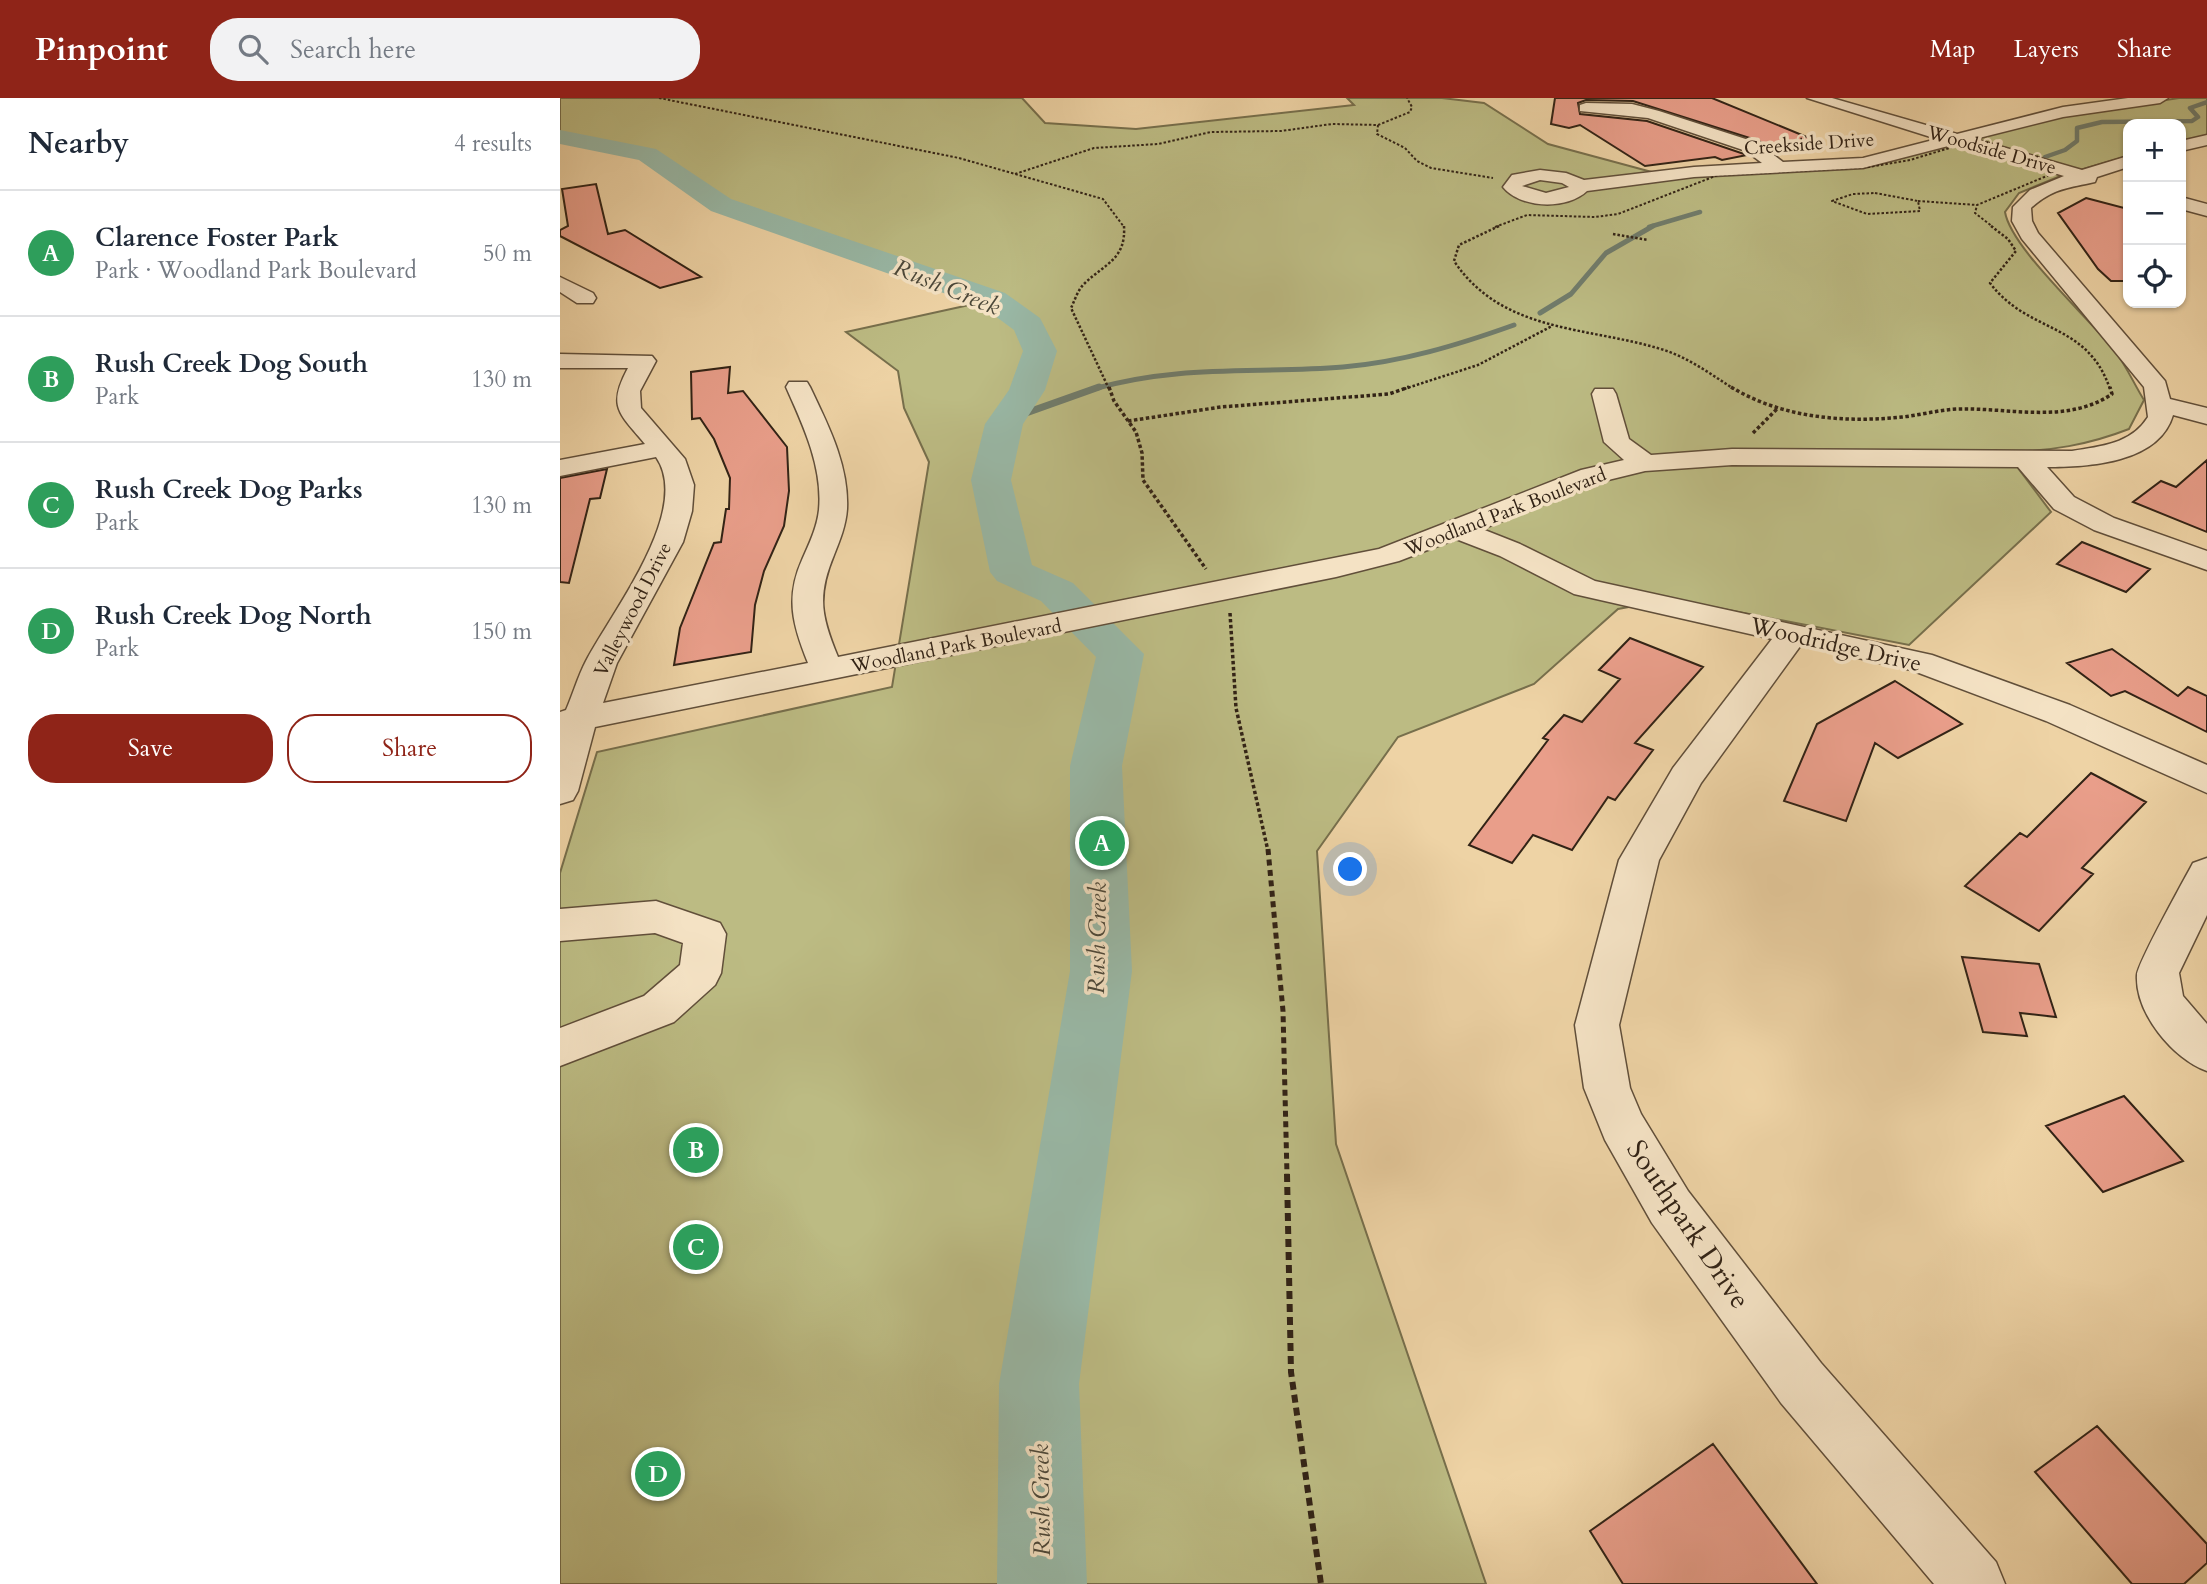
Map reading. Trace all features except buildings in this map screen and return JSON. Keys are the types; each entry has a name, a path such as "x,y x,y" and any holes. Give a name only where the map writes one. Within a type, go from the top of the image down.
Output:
{"street":[{"name":"Woodside Drive","path":"1815,98 1959,143 2119,186"},
{"name":"Creekside Drive","path":"1580,186 1694,172 1863,163 1959,143 2063,112 2160,98"},
{"path":"2037,103 2063,112"},
{"path":"1586,108 1632,109 1653,114 1752,147 1780,168"},
{"path":"2186,145 2207,140"},
{"path":"2123,163 2036,194 2022,207 2022,221 2029,235 2156,386 2160,404 2207,416"},
{"path":"2186,204 2207,210"},
{"path":"560,283 585,298"},
{"path":"560,349 636,353"},
{"path":"560,361 636,353"},
{"name":"Valleywood Drive","path":"560,791 570,722 668,542 675,522 680,485 672,459 629,409 628,391 636,353"},
{"path":"798,387 819,434 832,479 833,512 806,594 807,612 827,670"},
{"path":"1604,394 1617,442 1644,463"},
{"name":"Woodland Park Boulevard","path":"570,722 1206,595 1389,555 1591,477 1644,463 1732,457 2072,459 2102,454 2136,443 2148,436 2161,417 2160,404"},
{"path":"560,468 664,448"},
{"path":"2026,459 2064,503 2104,524 2207,561"},
{"name":"Woodridge Drive","path":"1459,530 1510,550 1586,588 1920,662 2058,713 2207,780"},
{"name":"Southpark Drive","path":"1794,632 1686,777 1639,860 1597,1025 1599,1053 1606,1088 1622,1125 1671,1208 1801,1383 1974,1584"},
{"path":"2207,873 2158,973 2162,999 2176,1021 2207,1052"},
{"path":"560,925 656,917 705,934 699,973 659,1010 560,1047"}],"path":[{"path":"659,98 959,158 1104,199 1124,224 1125,242 1113,261 1082,285 1071,308 1114,401 1136,432 1142,453 1143,480 1196,552 1206,595 1229,607 1236,708 1271,862 1283,1011 1291,1372 1321,1584"},
{"path":"1014,175 1094,148 1167,142 1211,132 1281,131 1332,124 1378,125 1410,112 1412,107 1407,98"},
{"path":"1378,125 1377,134 1405,148 1431,168 1494,178"},
{"path":"1918,201 1920,211 1876,213 1852,211 1845,205 1832,201 1846,195 1872,191 1918,201 1977,205 2054,173 1959,143"},
{"path":"1718,175 1696,180 1639,209 1617,215 1569,219 1524,215 1459,245 1454,261 1461,276 1491,298 1552,326 1664,350 1696,363 1732,391 1777,409 1858,419 1960,409 2076,410 2101,404 2112,394 2108,372 2095,354 2073,337 1997,297 1990,283 2016,251 2011,239 1986,224 1975,213 1977,205"},
{"path":"1613,234 1648,240"},
{"path":"1128,421 1221,407 1389,394 1478,365 1552,326"}],"shaded area":[{"path":"560,98 1022,98 1045,123 1136,129 1354,105 1347,98 1442,98 1484,103 1548,144 1674,178 1874,165 2061,116 2179,98 2207,98 2207,137 2186,141 2186,119 2123,119 2123,157 2063,175 2019,193 2005,212 2010,227 2035,263 2114,350 2144,400 2129,429 2069,446 2006,452 2051,512 1909,645 1672,599 1618,609 1534,684 1398,737 1317,851 1336,1144 1486,1584 560,1584 560,873 597,752 892,687 929,462 904,408 898,371 846,332 992,300 721,205 647,154 560,137"}],"waterway":[{"path":"2045,157 2065,150 2077,141 2077,128 2102,122 2192,121 2198,117 2190,108 2207,102"},
{"name":"Rush Creek","path":"560,137 647,154 721,205 994,300 1028,325 1040,351 1027,390 1004,424 991,480 1012,572 1057,592 1120,654 1096,766 1101,971 1039,1384 1042,1584"},
{"path":"1649,227 1700,212"},
{"path":"1540,313 1571,294 1606,253 1653,226"},
{"path":"1094,389 1126,381 1187,373 1365,365 1430,352 1514,325"},
{"path":"1094,389 1099,387"},
{"path":"1006,420 1094,389"}],"place":[{"name":"Clarence Foster Park","path":"1102,843"},
{"name":"Rush Creek Dog South","path":"696,1150"},
{"name":"Rush Creek Dog Parks","path":"696,1247"},
{"name":"Rush Creek Dog North","path":"658,1474"}]}
